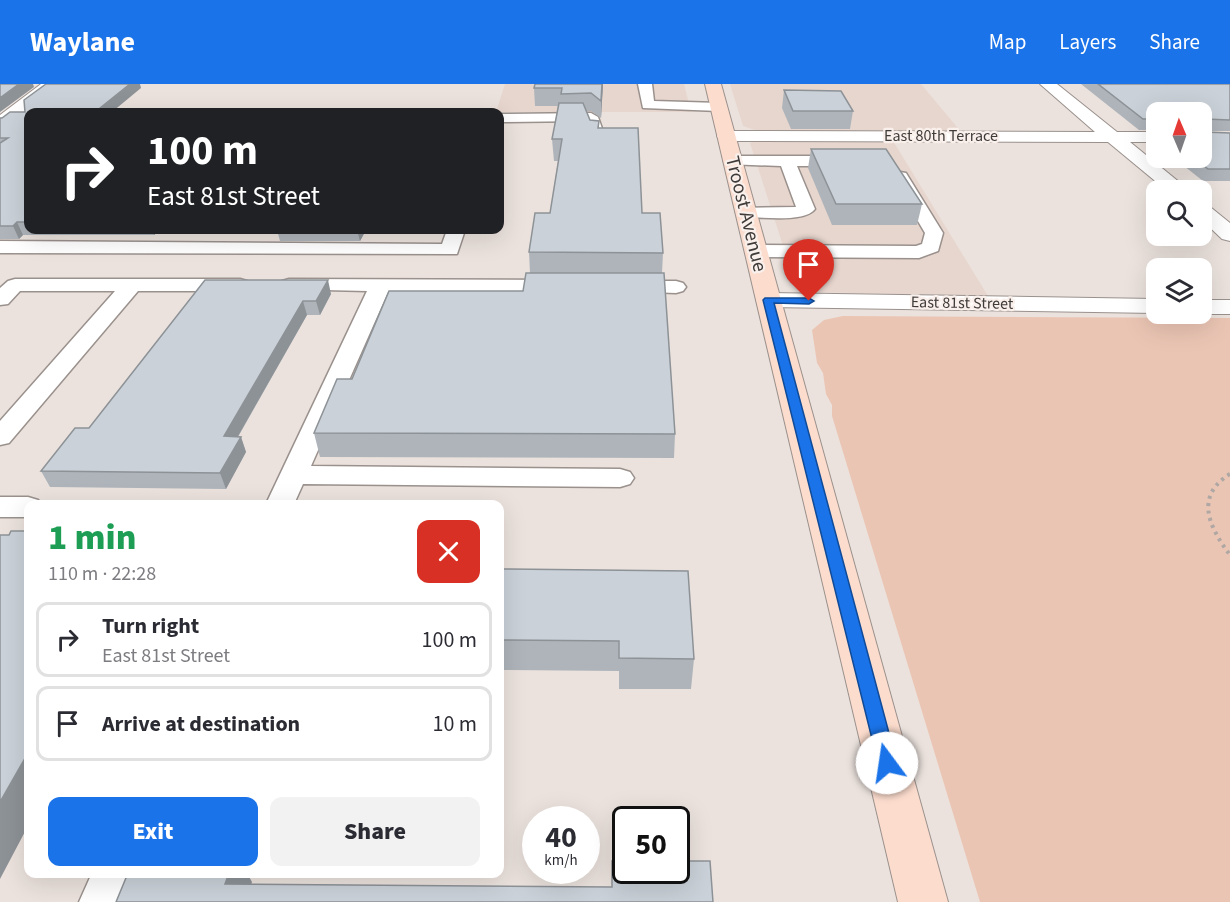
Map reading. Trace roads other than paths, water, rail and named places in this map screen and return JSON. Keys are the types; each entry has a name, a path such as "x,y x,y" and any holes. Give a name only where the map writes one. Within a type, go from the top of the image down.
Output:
{"main road":[{"name":"Troost Avenue","path":"722,122 923,902"}],"street":[{"path":"3,119 51,84"},
{"path":"1048,84 1166,180"},
{"name":"East 80th Terrace","path":"722,122 1146,137"},
{"path":"1212,219 1230,234"},
{"name":"East 81st Street","path":"768,300 1146,306"},
{"path":"1212,307 1230,307"}],"lane":[{"path":"645,84 648,105 722,122 788,161 865,161"},
{"path":"3,119 24,117"},
{"path":"504,118 591,117 597,137"},
{"path":"745,212 798,212 806,209 788,161"},
{"path":"756,251 919,252 931,247 934,233 892,163 887,161"},
{"path":"193,249 206,234"},
{"path":"0,247 450,250 455,234"},
{"path":"0,298 15,285 581,286"},
{"path":"0,437 132,285"},
{"path":"282,500 380,286"},
{"path":"605,287 676,287"},
{"path":"293,475 620,478"},
{"path":"0,507 24,507"},
{"path":"101,902 113,878"}]}
